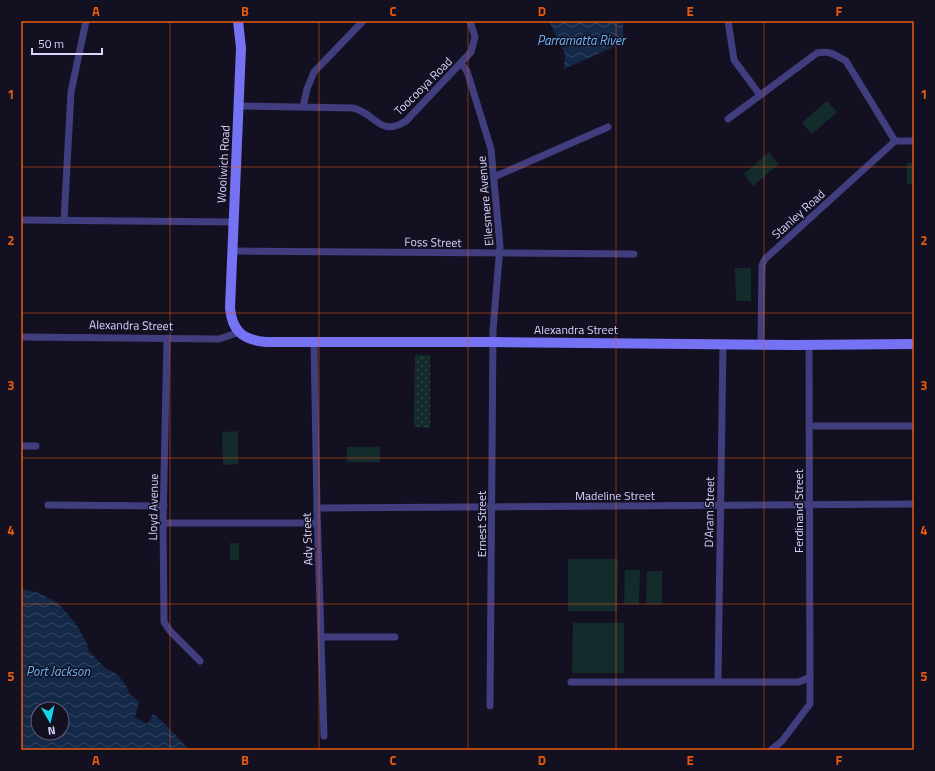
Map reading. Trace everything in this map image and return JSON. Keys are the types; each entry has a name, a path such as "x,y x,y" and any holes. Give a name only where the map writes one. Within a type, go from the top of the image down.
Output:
{"street":[{"path":"64,220 70,92 86,21"},
{"name":"Woolwich Road","path":"239,21 241,44 230,308 234,325 240,332"},
{"path":"303,107 307,89 314,72 363,21"},
{"name":"Toocooya Road","path":"239,106 353,108 360,110 386,127 393,127 406,121 471,52 475,37 470,21"},
{"path":"728,21 734,60 760,95"},
{"path":"728,119 817,53 825,51 834,53 846,61 894,141 914,141"},
{"name":"Ellesmere Avenue","path":"461,63 467,71 492,149 500,246 493,342"},
{"path":"494,177 608,127"},
{"name":"Stanley Road","path":"760,344 762,265 765,259 894,141"},
{"path":"21,220 234,222"},
{"name":"Foss Street","path":"232,251 634,254"},
{"name":"Alexandra Street","path":"21,337 219,339 240,332 249,339 260,342 493,342 809,345 914,344"},
{"name":"Lloyd Avenue","path":"167,338 163,522 164,622 170,631 200,661"},
{"name":"Ady Street","path":"314,342 317,523 324,736"},
{"name":"Ernest Street","path":"490,706 493,342"},
{"name":"D'Aram Street","path":"718,681 723,344"},
{"name":"Ferdinand Street","path":"771,750 782,741 810,704 809,345"},
{"path":"809,426 914,426"},
{"path":"21,446 36,446"},
{"name":"Madeline Street","path":"317,508 914,504"},
{"path":"48,505 164,506"},
{"path":"163,522 317,523"},
{"path":"321,637 395,637"},
{"path":"571,682 799,682 810,677"}],"green space":[{"path":"827,101 837,112 812,134 802,123"},
{"path":"769,152 779,164 753,186 744,174"},
{"path":"907,163 914,163 914,184 907,184"},
{"path":"735,268 751,268 751,301 736,301"},
{"path":"415,355 430,355 430,428 414,427"},
{"path":"238,431 238,464 223,465 222,432"},
{"path":"347,447 380,447 380,462 347,462"},
{"path":"230,543 239,543 239,560 230,560"},
{"path":"568,559 618,559 617,611 568,611"},
{"path":"625,570 640,570 639,604 624,604"},
{"path":"647,571 662,571 662,604 646,604"},
{"path":"573,623 624,623 624,673 572,673"}],"water":[{"name":"Parramatta River","path":"549,21 623,21 623,43 564,69 565,54"},
{"name":"Port Jackson","path":"21,589 36,592 57,602 75,623 86,641 89,651 105,668 117,674 125,684 129,693 139,702 135,717 147,724 153,714 166,725 189,750 21,750"}]}
